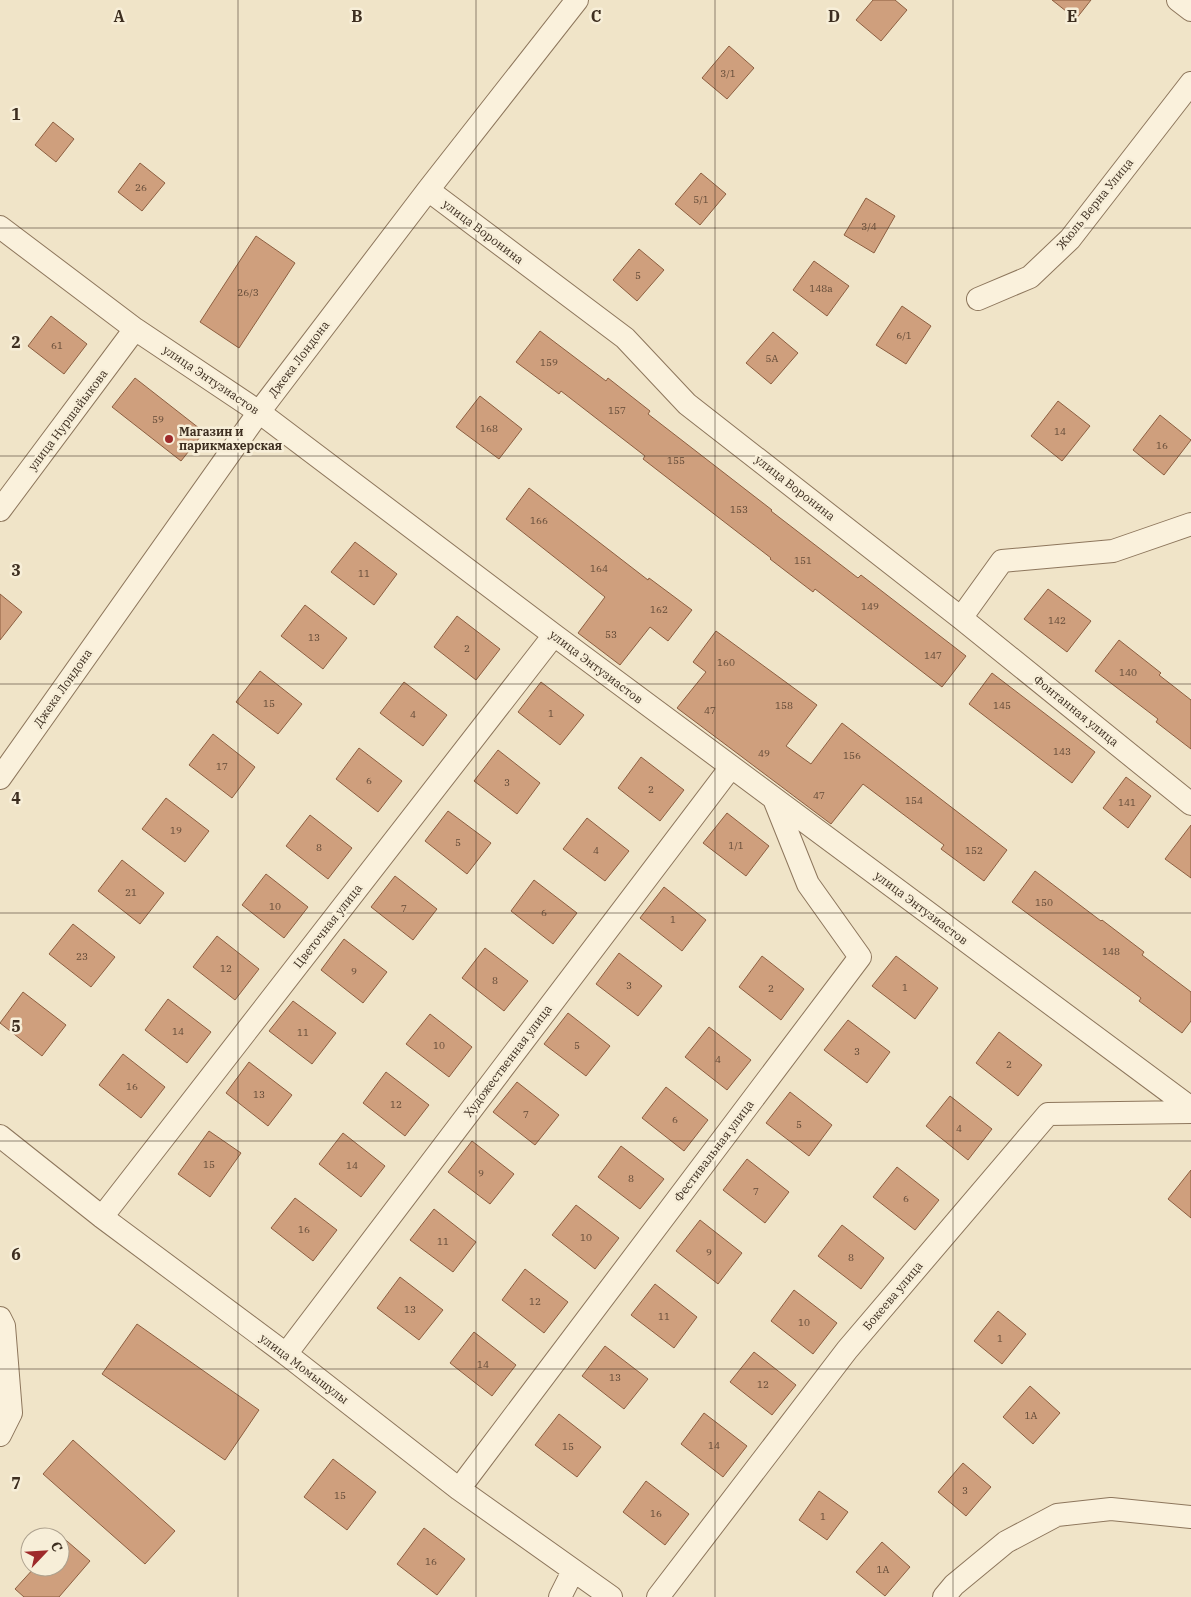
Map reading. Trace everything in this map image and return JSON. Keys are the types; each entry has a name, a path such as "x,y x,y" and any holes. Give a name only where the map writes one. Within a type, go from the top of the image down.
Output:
{"street":[{"name":"Джека Лондона","path":"0,778 259,412 428,190 577,0"},
{"path":"1178,0 1191,10"},
{"name":"Жюль Верна Улица","path":"978,299 1030,277 1070,240 1191,83"},
{"name":"улица Воронина","path":"428,190 625,338 687,404 962,618"},
{"name":"улица Энтузиастов","path":"0,227 135,330 259,412 554,635 1191,1108"},
{"name":"улица Нуршайыкова","path":"0,510 135,330"},
{"path":"962,618 1002,561 1113,551 1191,524"},
{"name":"Фонтанная улица","path":"962,618 1191,804"},
{"name":"Цветочная улица","path":"102,1217 554,635"},
{"name":"Художественная улица","path":"286,1354 731,767"},
{"name":"Фестивальная улица","path":"459,1489 860,957 808,884 774,799"},
{"name":"Бокеева улица","path":"658,1597 847,1350 1048,1114 1191,1112"},
{"name":"улица Момышулы","path":"0,1136 102,1217 286,1354 459,1489 611,1597"},
{"path":"0,1318 4,1326 11,1413 0,1435"},
{"path":"944,1597 954,1585 1006,1542 1057,1515 1111,1509 1191,1517"},
{"path":"560,1597 573,1571"}],"building":[{"path":"873,0 895,0 907,10 881,41 856,20"},
{"path":"1052,0 1091,0 1076,19"},
{"path":"729,46 754,68 727,99 702,78"},
{"path":"53,122 74,139 56,162 35,145"},
{"path":"140,163 165,183 142,211 118,192"},
{"path":"701,173 726,194 700,225 675,204"},
{"path":"866,198 895,216 874,253 844,235"},
{"path":"256,236 295,263 239,348 200,322"},
{"path":"639,249 664,270 637,301 613,280"},
{"path":"814,261 849,286 827,316 793,290"},
{"path":"902,306 931,326 906,364 876,345"},
{"path":"51,316 87,344 64,374 28,346"},
{"path":"540,331 606,381 608,378 650,411 648,414 771,511 858,578 861,575 966,656 942,687 815,589 813,592 770,559 643,459 645,456 561,391 559,394 516,362"},
{"path":"773,332 798,353 771,384 746,363"},
{"path":"135,378 204,432 181,461 112,407"},
{"path":"480,396 522,429 499,459 456,427"},
{"path":"1058,401 1090,426 1062,461 1031,436"},
{"path":"1160,415 1191,440 1164,475 1133,450"},
{"path":"529,488 648,580 649,578 692,610 668,641 650,627 620,665 578,633 605,597 506,519"},
{"path":"355,542 397,574 374,605 331,572"},
{"path":"1048,589 1091,621 1067,652 1024,619"},
{"path":"0,594 22,612 0,640"},
{"path":"305,605 347,638 323,669 281,636"},
{"path":"457,616 500,649 476,680 434,647"},
{"path":"716,631 817,705 786,746 811,764 842,723 1007,850 984,881 941,849 944,845 863,784 831,824 677,708 706,672 693,662"},
{"path":"1119,640 1161,673 1159,675 1191,700 1191,749 1156,722 1158,719 1095,671"},
{"path":"260,671 302,704 278,734 236,702"},
{"path":"992,673 1095,752 1072,783 969,704"},
{"path":"404,682 447,715 423,746 380,713"},
{"path":"541,682 584,715 560,745 518,712"},
{"path":"213,734 255,767 232,798 189,765"},
{"path":"359,748 402,781 378,812 336,779"},
{"path":"498,750 540,783 517,814 474,781"},
{"path":"641,757 684,790 660,821 618,788"},
{"path":"1126,777 1151,796 1128,828 1103,808"},
{"path":"166,798 209,831 185,862 142,829"},
{"path":"448,811 491,843 467,874 425,841"},
{"path":"727,813 769,846 746,876 703,843"},
{"path":"310,815 352,848 328,879 286,846"},
{"path":"587,818 629,851 605,881 563,849"},
{"path":"1191,825 1191,878 1165,859"},
{"path":"122,860 164,893 140,924 98,891"},
{"path":"1035,871 1144,952 1142,955 1191,992 1191,1021 1182,1033 1139,1001 1141,998 1012,902"},
{"path":"266,874 308,907 284,938 242,905"},
{"path":"395,876 437,909 413,940 371,907"},
{"path":"534,880 577,913 553,944 511,911"},
{"path":"664,887 706,920 682,951 640,918"},
{"path":"73,924 115,957 91,987 49,954"},
{"path":"217,936 259,969 235,1000 193,967"},
{"path":"344,939 387,972 363,1003 321,970"},
{"path":"485,948 528,981 504,1011 462,978"},
{"path":"619,953 662,986 638,1016 596,984"},
{"path":"762,956 804,989 781,1020 739,987"},
{"path":"896,956 938,988 915,1019 872,986"},
{"path":"23,992 66,1025 42,1056 0,1023"},
{"path":"168,999 211,1032 187,1063 145,1030"},
{"path":"293,1001 336,1033 312,1064 269,1031"},
{"path":"568,1013 610,1046 586,1076 544,1044"},
{"path":"430,1014 472,1047 449,1077 406,1044"},
{"path":"848,1020 890,1052 867,1083 824,1050"},
{"path":"709,1027 751,1060 727,1090 685,1057"},
{"path":"999,1032 1042,1065 1018,1096 976,1063"},
{"path":"123,1054 165,1087 141,1118 99,1085"},
{"path":"249,1062 292,1095 268,1126 226,1093"},
{"path":"386,1072 429,1105 405,1136 363,1103"},
{"path":"517,1082 559,1115 535,1145 493,1112"},
{"path":"666,1087 708,1120 684,1151 642,1118"},
{"path":"790,1092 832,1125 809,1156 766,1123"},
{"path":"950,1096 992,1129 968,1160 926,1126"},
{"path":"209,1131 241,1153 210,1197 178,1174"},
{"path":"343,1133 385,1166 361,1197 319,1164"},
{"path":"472,1141 514,1174 490,1204 448,1172"},
{"path":"621,1146 664,1179 640,1209 598,1177"},
{"path":"747,1159 789,1192 765,1223 723,1190"},
{"path":"897,1167 939,1200 915,1230 873,1197"},
{"path":"1191,1170 1191,1218 1168,1199"},
{"path":"295,1198 337,1230 313,1261 271,1228"},
{"path":"576,1205 619,1238 595,1269 552,1235"},
{"path":"434,1209 476,1242 453,1272 410,1240"},
{"path":"700,1220 742,1253 718,1284 676,1251"},
{"path":"842,1225 884,1258 861,1289 818,1256"},
{"path":"525,1269 568,1302 544,1333 502,1300"},
{"path":"400,1277 443,1310 419,1340 377,1308"},
{"path":"655,1284 697,1317 674,1348 631,1315"},
{"path":"794,1290 837,1323 813,1354 771,1321"},
{"path":"998,1311 1026,1334 1002,1364 974,1341"},
{"path":"137,1324 259,1410 225,1460 102,1374"},
{"path":"474,1332 516,1365 492,1396 450,1363"},
{"path":"605,1346 648,1379 624,1409 582,1376"},
{"path":"754,1352 796,1385 772,1415 730,1382"},
{"path":"1030,1386 1060,1413 1033,1444 1003,1417"},
{"path":"704,1413 747,1446 723,1477 681,1444"},
{"path":"559,1414 601,1447 577,1477 535,1445"},
{"path":"73,1440 175,1531 145,1564 43,1474"},
{"path":"333,1459 376,1492 347,1530 304,1497"},
{"path":"963,1463 991,1487 966,1516 938,1492"},
{"path":"646,1481 689,1514 665,1545 623,1512"},
{"path":"819,1491 848,1512 827,1540 799,1520"},
{"path":"424,1528 465,1559 437,1595 397,1564"},
{"path":"882,1542 910,1567 885,1596 856,1572"},
{"path":"70,1544 90,1561 59,1597 24,1597 15,1589 26,1577 70,1577"}],"place":[{"name":"Магазин и парикмахерская","path":"169,439"}]}
